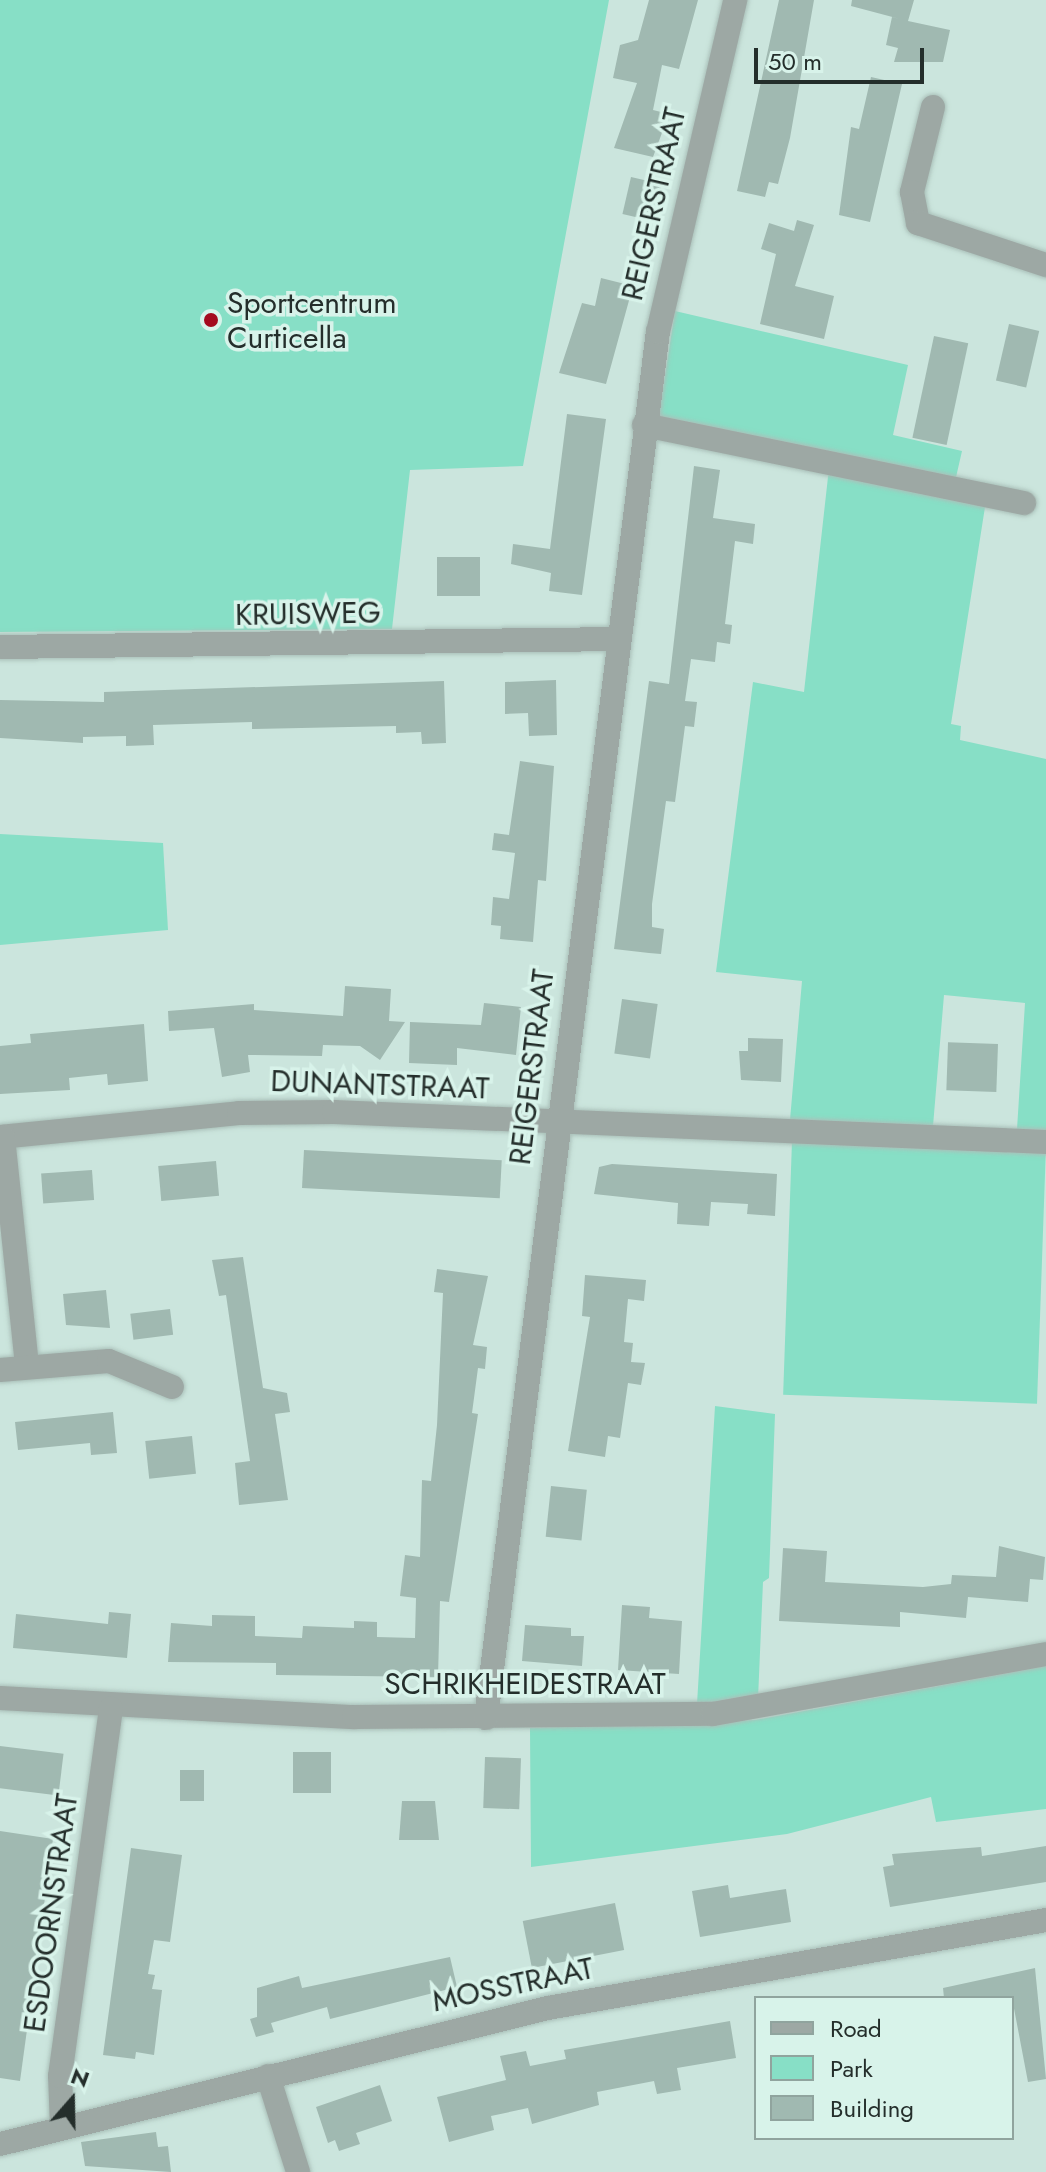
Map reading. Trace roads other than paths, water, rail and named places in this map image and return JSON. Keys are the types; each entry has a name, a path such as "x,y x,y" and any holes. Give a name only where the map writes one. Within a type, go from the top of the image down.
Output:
{"street":[{"name":"REIGERSTRAAT","path":"486,1718 644,425 658,332 735,0"},
{"path":"933,107 912,192 918,223 1046,265"},
{"path":"644,425 1024,503"},
{"name":"KRUISWEG","path":"0,647 617,639"},
{"name":"DUNANTSTRAAT","path":"2,1137 281,1112 1046,1142"},
{"path":"2,1137 27,1366"},
{"path":"0,1370 109,1361 172,1387"},
{"name":"SCHRIKHEIDESTRAAT","path":"0,1698 111,1709 486,1718 760,1708 1046,1654"},
{"name":"ESDOORNSTRAAT","path":"62,2127 60,2076 111,1709"},
{"name":"MOSSTRAAT","path":"0,2144 548,2008 1046,1920"},
{"path":"268,2076 298,2172"}],"place":[{"name":"Sportcentrum Curticella","path":"211,320"}]}
